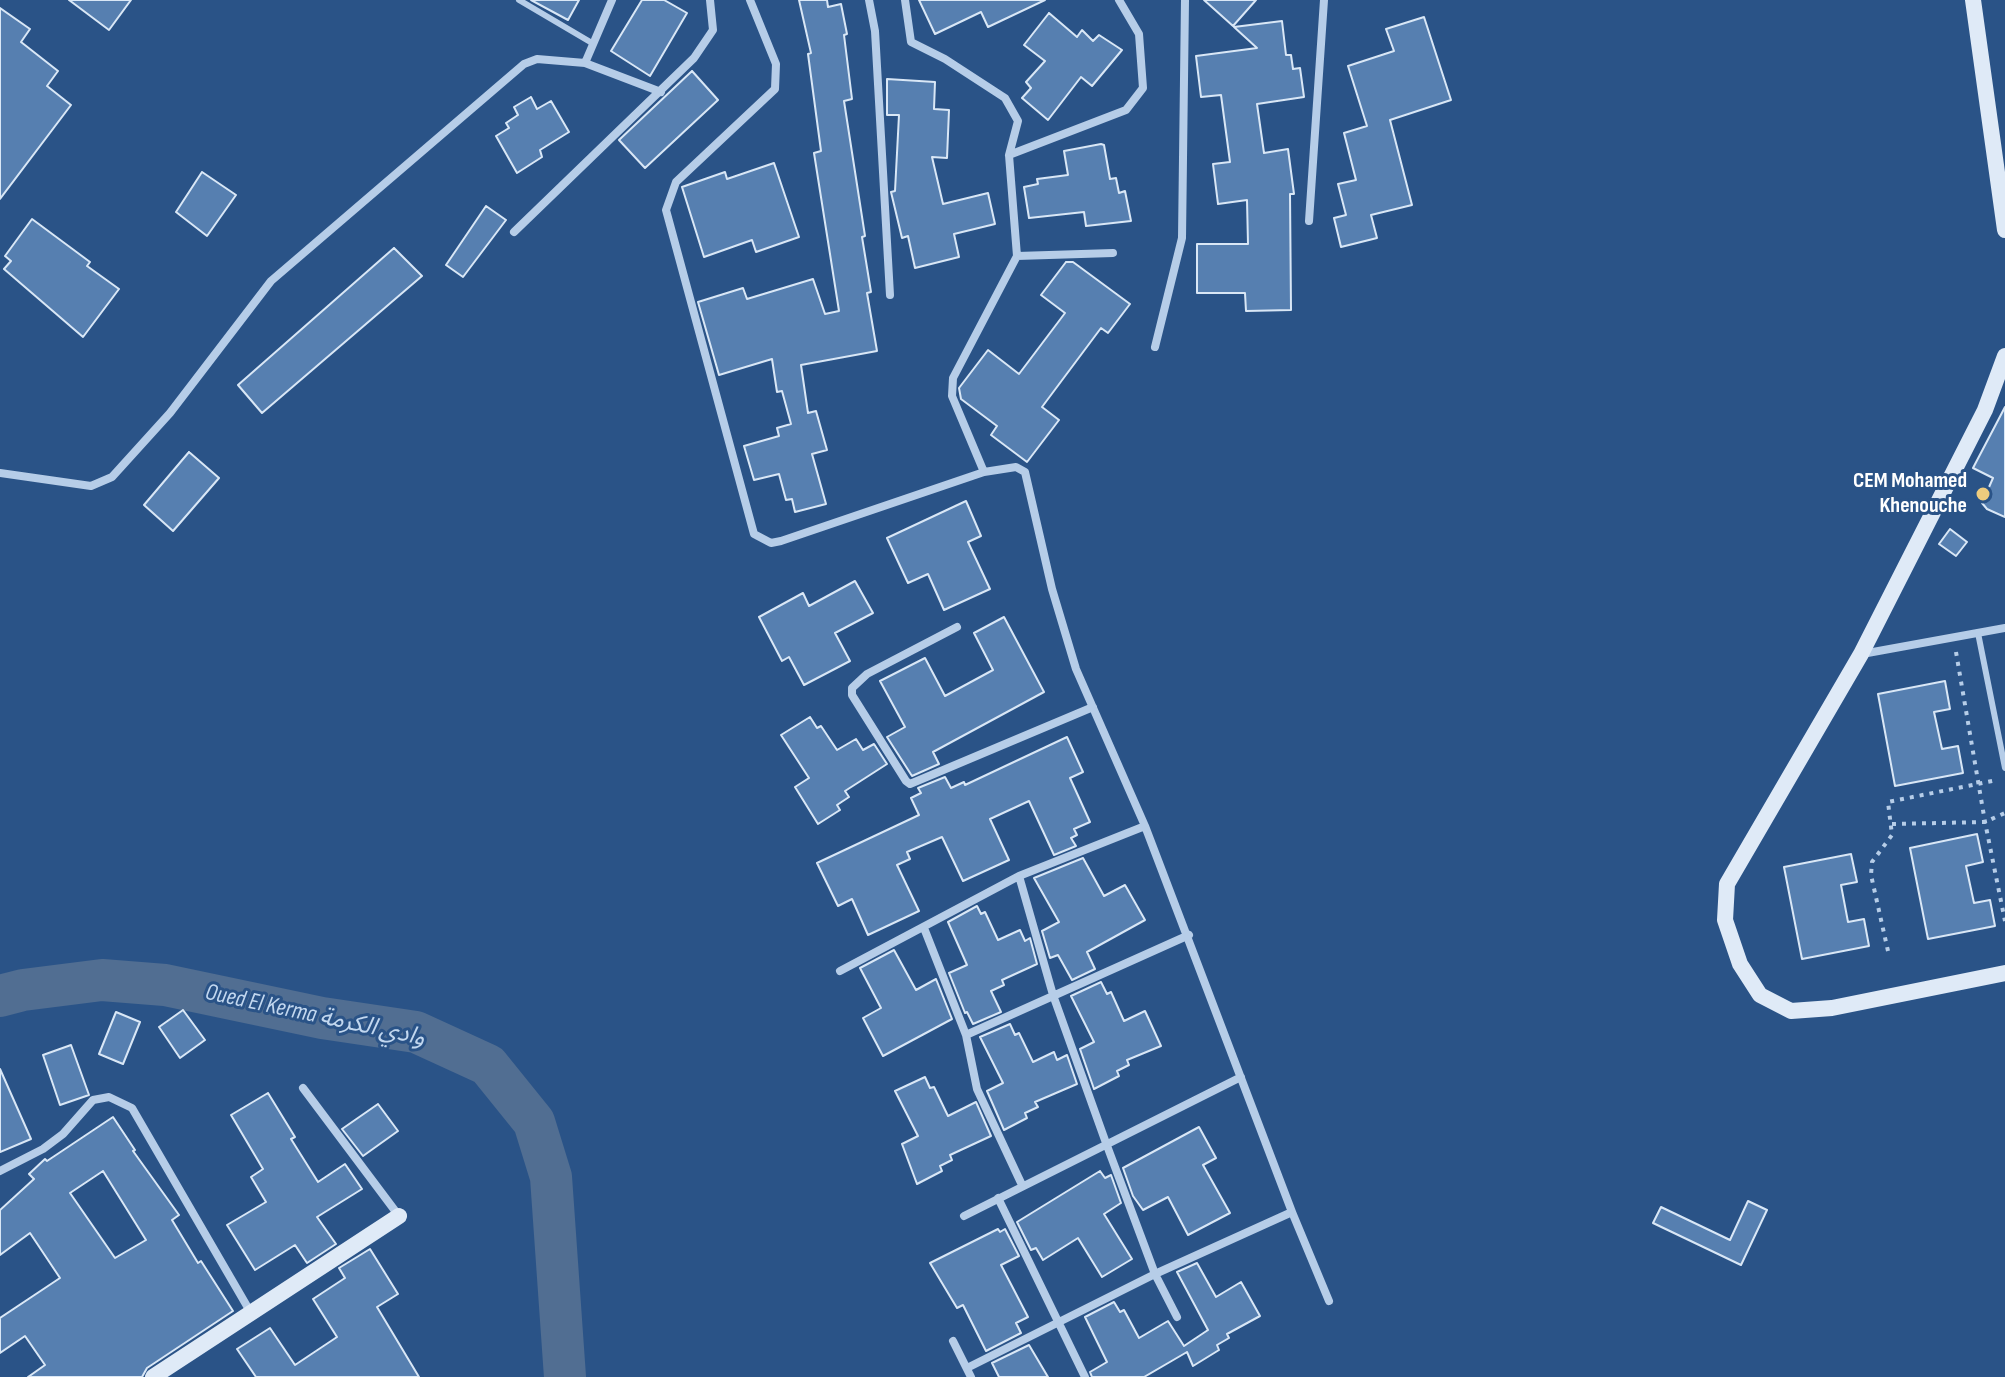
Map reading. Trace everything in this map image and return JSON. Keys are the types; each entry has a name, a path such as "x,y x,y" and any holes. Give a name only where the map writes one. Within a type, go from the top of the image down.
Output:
{"street":[{"path":"585,63 612,0"},
{"path":"514,232 694,58 713,30 710,0"},
{"path":"750,0 776,64 775,89 676,182 666,210 754,534 771,543 781,541 984,472 1016,467 1025,472 1052,589 1076,669 1189,935 1292,1212 1329,1301"},
{"path":"869,0 875,31 890,295"},
{"path":"905,0 911,42 945,59 1005,98 1018,121 1009,155 1017,256 953,378 952,396 984,472"},
{"path":"1009,155 1126,110 1143,88 1139,34 1119,0"},
{"path":"1155,347 1182,238 1185,0"},
{"path":"1309,221 1324,0"},
{"path":"1973,0 2005,230"},
{"path":"0,473 91,486 112,477 170,413 271,281 524,64 537,59 585,63 661,92"},
{"path":"1017,256 1113,253"},
{"path":"2005,356 1985,410 1861,654 1727,884 1725,920 1740,964 1760,995 1791,1011 1832,1008 2005,973"},
{"path":"957,627 867,674 852,688 852,695 910,784 1093,707"},
{"path":"1861,654 2005,628"},
{"path":"840,971 1019,876 1145,826"},
{"path":"1019,876 1053,995 1106,1143 1155,1274 1177,1317"},
{"path":"924,928 966,1035 977,1089 1022,1185"},
{"path":"966,1035 1189,935"},
{"path":"964,1216 1241,1077"},
{"path":"153,1377 399,1216 303,1088"},
{"path":"0,1171 43,1149 63,1134 93,1100 109,1097 132,1108 251,1313"},
{"path":"998,1198 1085,1377"},
{"path":"967,1368 1155,1274 1292,1212"},
{"path":"953,1341 971,1377"}],"lane":[{"path":"519,0 592,43"},
{"path":"1978,633 2005,768"}],"path":[{"path":"1953,637 2005,921"},
{"path":"1888,951 1871,875 1872,862 1892,835 1888,802 2005,779"},
{"path":"1892,824 1985,822 2005,813"}],"building":[{"path":"69,0 131,0 109,30"},
{"path":"531,0 579,0 568,20"},
{"path":"642,0 664,0 687,13 650,76 611,51"},
{"path":"799,0 827,0 828,7 841,4 847,34 844,35 852,99 844,101 865,236 862,237 871,292 867,293 877,351 801,365 808,413 816,411 827,450 812,454 826,504 795,512 792,499 786,500 779,474 754,480 744,446 779,436 777,428 791,424 782,391 777,392 772,359 719,375 698,302 743,288 747,299 813,279 825,314 839,311 814,153 821,151 808,54 811,53"},
{"path":"919,0 1045,0 988,27 981,12 935,34"},
{"path":"1204,0 1256,0 1233,26"},
{"path":"0,8 30,29 21,42 58,71 47,86 71,105 0,199"},
{"path":"1049,13 1077,37 1082,30 1093,41 1099,35 1122,50 1092,86 1081,77 1048,120 1022,98 1031,88 1026,82 1045,61 1024,45"},
{"path":"1424,17 1451,100 1390,120 1412,205 1371,215 1377,238 1341,247 1334,218 1346,215 1338,184 1356,180 1344,133 1367,126 1348,66 1394,51 1386,29"},
{"path":"1282,21 1286,55 1291,55 1293,69 1300,68 1304,97 1257,104 1264,153 1288,149 1294,194 1290,194 1291,310 1246,311 1245,293 1197,293 1197,244 1248,244 1247,200 1218,204 1213,164 1230,162 1221,95 1201,97 1196,56 1257,48 1234,27"},
{"path":"692,71 718,100 645,168 619,140"},
{"path":"887,79 935,82 934,109 949,110 947,158 932,157 943,204 988,193 995,224 954,234 959,257 915,268 908,236 902,238 891,192 895,191 899,115 887,115"},
{"path":"531,97 537,109 551,101 569,132 540,150 542,157 517,173 496,136 509,128 506,123 518,115 514,107"},
{"path":"1104,145 1110,179 1116,178 1119,193 1125,191 1131,221 1086,226 1084,212 1029,218 1024,187 1038,184 1037,179 1068,175 1064,151"},
{"path":"774,163 799,237 756,252 752,240 704,257 682,187 725,172 727,179"},
{"path":"202,172 236,195 207,236 176,212"},
{"path":"486,206 506,220 463,277 446,265"},
{"path":"32,219 90,262 87,266 119,289 83,337 4,269 11,261 5,256"},
{"path":"394,248 422,276 262,413 238,385"},
{"path":"1066,262 1073,262 1130,304 1108,333 1101,328 1042,407 1059,420 1027,462 991,435 997,426 961,399 959,388 988,350 1019,374 1065,313 1041,295"},
{"path":"2005,407 2005,517 1987,509 1982,503 1993,478 1973,468"},
{"path":"189,452 219,478 173,531 144,505"},
{"path":"966,501 981,536 968,542 990,589 944,610 928,574 908,583 887,538"},
{"path":"1950,529 1967,542 1956,556 1939,544"},
{"path":"855,581 873,613 835,633 850,661 804,685 789,657 782,661 759,617 803,593 809,606"},
{"path":"1004,617 1044,692 933,752 939,764 912,776 887,737 905,727 880,681 925,658 945,696 993,670 974,633"},
{"path":"1945,681 1950,709 1934,712 1942,749 1958,746 1963,773 1895,786 1878,694"},
{"path":"810,717 817,728 821,726 837,750 856,739 863,750 874,744 887,764 845,791 849,797 837,805 840,810 818,824 795,787 809,778 781,735"},
{"path":"1067,737 1083,772 1070,778 1090,822 1074,829 1077,835 1071,838 1076,846 1054,855 1029,801 990,819 1009,860 963,881 942,837 907,852 910,859 897,865 919,911 868,935 852,899 838,906 817,863 919,815 911,798 921,793 918,788 945,777 951,788 964,782 965,785"},
{"path":"1977,834 1983,862 1966,866 1974,903 1990,900 1995,926 1928,939 1910,848"},
{"path":"1851,854 1857,882 1841,885 1848,922 1864,919 1869,946 1802,959 1784,867"},
{"path":"1083,858 1104,896 1125,885 1145,920 1087,952 1095,969 1072,980 1058,955 1050,958 1042,931 1059,922 1034,878"},
{"path":"977,906 981,914 985,912 998,940 1020,930 1025,941 1030,938 1037,964 1002,980 1004,985 991,991 1001,1012 973,1024 965,1013 949,973 967,965 948,922"},
{"path":"894,950 916,990 936,979 952,1019 883,1056 863,1018 881,1008 860,968"},
{"path":"1101,982 1107,994 1111,992 1124,1021 1145,1011 1161,1046 1127,1060 1129,1065 1117,1071 1119,1076 1094,1089 1080,1049 1094,1042 1071,996"},
{"path":"183,1010 205,1040 180,1058 159,1027"},
{"path":"116,1012 140,1022 123,1064 99,1054"},
{"path":"1010,1024 1015,1035 1019,1033 1033,1062 1054,1052 1057,1060 1067,1055 1077,1084 1035,1102 1038,1107 1025,1113 1027,1118 1004,1130 987,1091 1003,1083 980,1037"},
{"path":"71,1045 89,1095 60,1105 43,1055"},
{"path":"0,1069 31,1139 0,1152"},
{"path":"925,1077 930,1088 934,1087 948,1116 976,1102 991,1136 950,1155 952,1160 940,1166 942,1171 917,1184 902,1144 918,1136 895,1091"},
{"path":"268,1093 295,1137 291,1139 318,1182 345,1164 362,1189 317,1217 336,1244 307,1263 295,1245 255,1270 227,1225 266,1202 251,1177 263,1169 231,1115"},
{"path":"378,1104 398,1131 363,1156 342,1129"},
{"path":"113,1117 133,1151 179,1215 172,1220 233,1311 147,1368 142,1377 28,1377 45,1365 25,1336 0,1353 0,1318 60,1278 30,1233 0,1255 0,1210 34,1179 29,1174 45,1159 47,1161","holes":["103,1171 146,1240 115,1258 70,1193"]},
{"path":"1199,1127 1216,1158 1203,1165 1230,1213 1188,1235 1168,1197 1143,1210 1133,1196 1123,1168"},
{"path":"1100,1171 1105,1178 1111,1175 1121,1203 1104,1214 1132,1259 1102,1277 1078,1238 1043,1260 1036,1248 1031,1250 1017,1222"},
{"path":"1748,1201 1767,1210 1741,1265 1653,1223 1661,1207 1730,1240"},
{"path":"998,1229 1000,1232 1005,1229 1019,1256 1001,1265 1028,1317 1016,1323 1021,1333 986,1351 963,1305 957,1308 930,1263"},
{"path":"370,1249 398,1294 377,1307 419,1377 256,1377 237,1349 270,1328 295,1365 337,1337 313,1299 345,1278 339,1268"},
{"path":"1197,1263 1216,1297 1241,1282 1260,1316 1227,1334 1229,1338 1217,1345 1219,1350 1193,1366 1187,1352 1144,1377 1092,1377 1090,1372 1107,1362 1085,1317 1114,1302 1120,1312 1124,1310 1139,1338 1168,1321 1184,1346 1208,1330 1177,1272"},
{"path":"1029,1345 1048,1377 999,1377 992,1363"}],"waterway":[{"name":"Oued El Kerma وادي الكرمة","path":"0,996 102,980 165,985 322,1018 416,1032 488,1065 534,1122 551,1177 565,1377"}],"place":[{"name":"CEM Mohamed Khenouche","path":"1983,494"}]}
